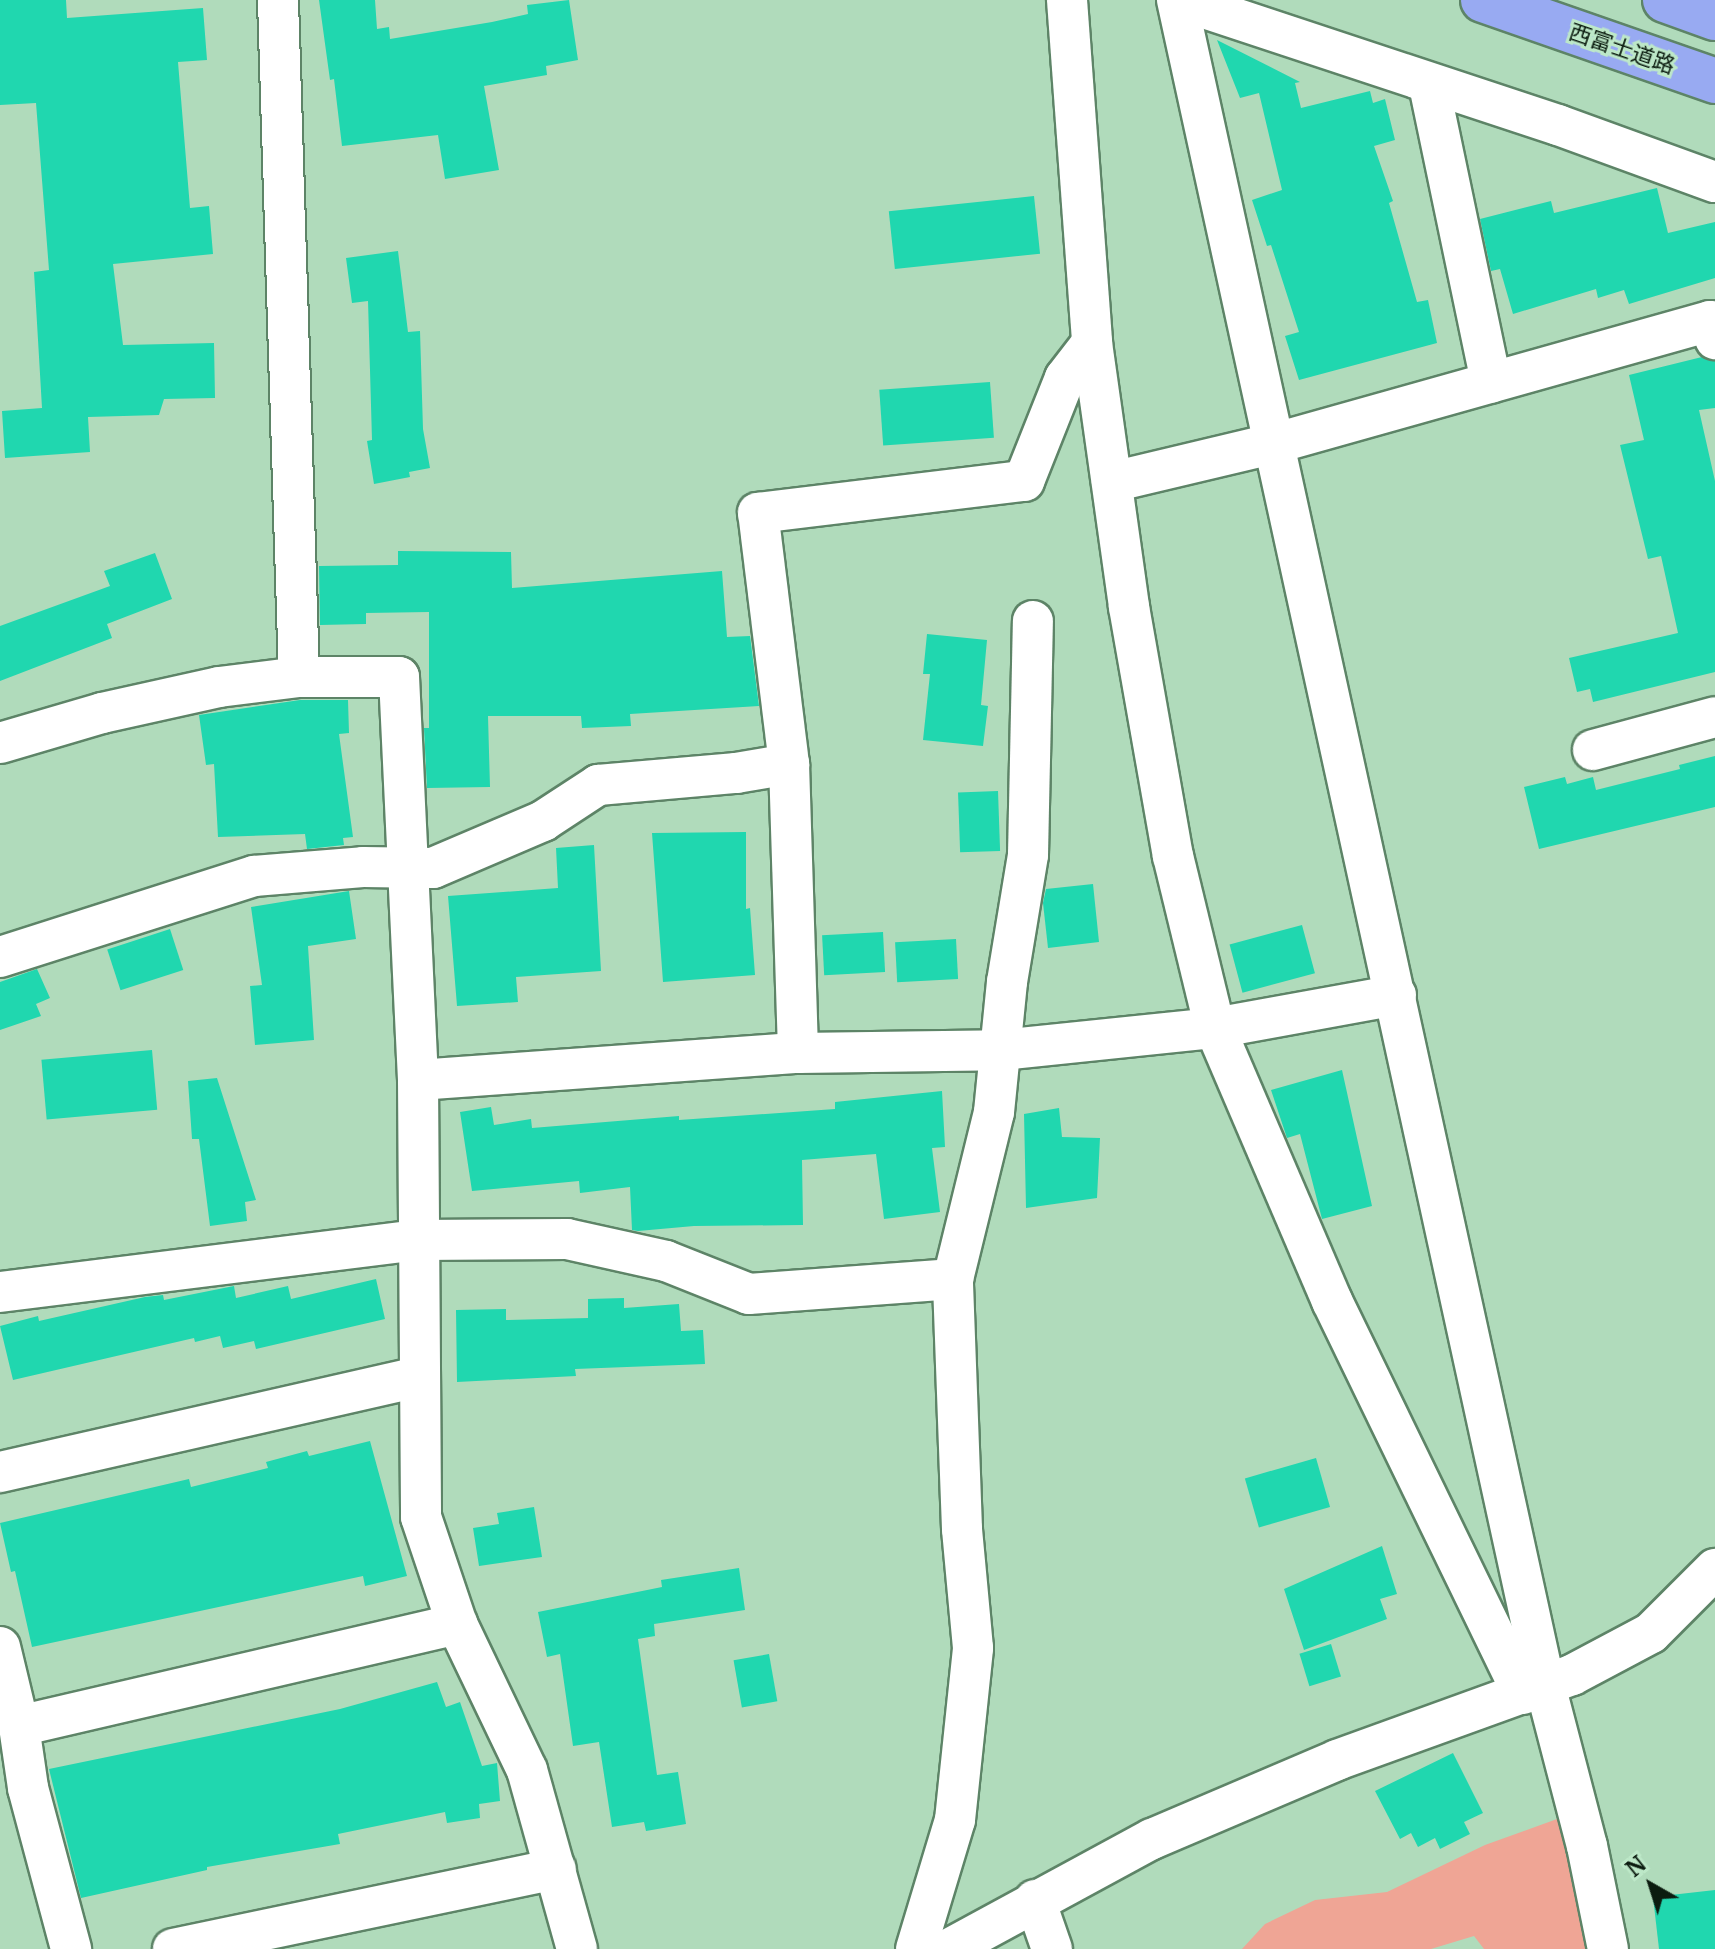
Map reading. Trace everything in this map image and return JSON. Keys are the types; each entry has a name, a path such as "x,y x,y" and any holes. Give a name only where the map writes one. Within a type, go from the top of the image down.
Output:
{"highway":[{"name":"西富士道路","path":"1483,0 1715,81"},
{"path":"1665,0 1715,18"}],"street":[{"path":"278,0 299,677"},
{"path":"1067,0 1092,343 1129,607 1173,856 1215,1028 1332,1301 1534,1689"},
{"path":"1178,0 1558,125 1715,182"},
{"path":"1178,0 1396,995 1534,1689 1590,1859 1608,1949"},
{"path":"1429,85 1491,383"},
{"path":"1112,482 1276,443 1710,321 1715,339"},
{"path":"798,1053 789,764 758,513 1024,481 1065,378 1092,343"},
{"path":"916,1949 955,1820 973,1648 961,1514 953,1279 994,1112 1007,982 1028,855 1033,621"},
{"path":"0,743 102,713 219,687 299,677 399,677 418,1080 421,1517 457,1624 527,1770 577,1949"},
{"path":"1593,750 1715,717"},
{"path":"0,957 254,876 363,867 433,868 543,821 598,785 736,773 789,764"},
{"path":"418,1080 798,1053 1001,1050 1215,1028 1396,995"},
{"path":"0,1292 419,1240 567,1239 666,1261 749,1294 953,1279"},
{"path":"0,1472 418,1377"},
{"path":"949,1949 1152,1839 1322,1766 1572,1675 1651,1633 1715,1569"},
{"path":"19,1726 457,1624"},
{"path":"0,1647 19,1726 28,1788 71,1949"},
{"path":"173,1949 556,1869"},
{"path":"1035,1900 1052,1949"}],"shaded area":[{"path":"1557,1819 1587,1846 1602,1949 1484,1949 1474,1936 1431,1949 1242,1949 1265,1924 1315,1900 1387,1892 1485,1845"}],"building":[{"path":"0,0 66,0 67,18 203,8 207,60 178,62 190,208 209,206 213,254 113,264 123,345 214,343 215,398 164,399 159,415 88,417 90,452 5,458 2,411 42,408 34,272 49,270 36,103 0,105"},
{"path":"319,0 375,0 377,29 389,27 390,39 492,22 528,14 527,5 569,0 578,60 546,66 547,75 484,86 499,170 445,179 438,135 342,146 334,79 330,80"},
{"path":"1217,40 1300,82 1295,83 1301,108 1370,91 1373,103 1385,99 1395,140 1374,146 1393,201 1389,203 1417,302 1428,300 1437,343 1299,380 1285,336 1299,332 1271,245 1267,246 1252,200 1282,190 1259,93 1240,98"},
{"path":"1657,188 1668,233 1715,222 1715,278 1629,304 1624,290 1598,298 1596,289 1513,314 1500,269 1491,271 1480,219 1551,201 1554,213"},
{"path":"1034,196 1040,254 895,269 889,211"},
{"path":"398,251 408,332 420,331 423,429 430,468 409,472 410,477 374,484 367,441 372,440 368,301 352,303 346,258"},
{"path":"1702,357 1715,361 1715,408 1699,410 1715,481 1715,672 1593,702 1590,689 1577,692 1569,658 1678,633 1661,556 1648,559 1620,445 1644,440 1629,375"},
{"path":"990,382 994,438 883,446 879,390"},
{"path":"398,551 511,552 512,588 722,571 727,637 750,636 759,706 630,714 631,726 582,728 581,716 488,716 490,787 427,788 424,728 429,728 429,612 366,613 366,624 320,625 319,566 398,565"},
{"path":"155,553 172,599 107,624 112,638 0,681 0,626 110,586 104,571"},
{"path":"927,634 987,640 981,705 988,706 983,746 923,740 930,674 923,674"},
{"path":"300,700 348,700 349,733 339,734 353,837 343,838 344,845 307,849 305,834 218,837 214,764 206,765 199,715"},
{"path":"1715,756 1715,807 1539,849 1524,787 1565,777 1567,784 1593,777 1596,790 1680,769 1679,765"},
{"path":"998,791 1000,851 960,852 958,792"},
{"path":"746,832 746,909 750,908 755,975 663,982 652,833"},
{"path":"594,845 601,971 516,977 518,1002 457,1006 448,896 558,888 556,848"},
{"path":"1093,884 1099,942 1048,948 1043,903 1046,889"},
{"path":"349,891 356,939 308,946 314,1040 255,1045 250,986 262,985 251,907"},
{"path":"1302,925 1315,973 1242,993 1230,944"},
{"path":"170,929 183,970 121,990 107,949"},
{"path":"883,932 885,972 824,975 822,935"},
{"path":"956,939 958,979 897,982 895,942"},
{"path":"37,969 50,998 36,1004 41,1016 0,1030 0,982"},
{"path":"152,1050 157,1110 47,1119 41,1060"},
{"path":"1342,1070 1372,1206 1322,1219 1300,1134 1287,1138 1271,1090"},
{"path":"217,1078 256,1200 245,1202 247,1221 210,1226 199,1139 192,1139 188,1081"},
{"path":"942,1091 945,1147 932,1148 940,1212 884,1219 876,1154 802,1160 803,1225 694,1226 638,1231 632,1230 630,1187 580,1193 579,1181 472,1191 460,1112 491,1107 494,1125 531,1119 532,1128 679,1116 679,1120 835,1109 835,1102"},
{"path":"1059,1108 1062,1137 1100,1138 1097,1198 1026,1208 1024,1114"},
{"path":"376,1279 385,1319 256,1349 254,1341 223,1348 220,1336 195,1342 194,1338 13,1380 0,1326 38,1316 39,1321 145,1297 163,1295 164,1300 234,1286 236,1298 288,1286 291,1299"},
{"path":"624,1298 624,1308 679,1304 681,1331 703,1330 705,1364 575,1369 576,1376 457,1382 456,1310 506,1309 506,1320 588,1318 588,1299"},
{"path":"370,1441 407,1576 365,1586 363,1576 32,1647 15,1571 11,1572 0,1523 189,1479 191,1487 268,1468 266,1462 307,1451 309,1456"},
{"path":"1316,1458 1330,1507 1259,1527 1245,1478"},
{"path":"534,1507 542,1557 479,1566 473,1528 499,1524 497,1513"},
{"path":"1382,1546 1397,1594 1380,1599 1387,1619 1304,1650 1284,1589"},
{"path":"739,1568 745,1610 654,1624 655,1636 638,1639 657,1775 678,1772 686,1824 646,1831 644,1822 612,1827 599,1742 573,1746 560,1654 547,1657 538,1612 662,1587 661,1580"},
{"path":"1331,1644 1341,1677 1309,1686 1299,1654"},
{"path":"769,1654 777,1701 742,1708 734,1660"},
{"path":"437,1682 446,1707 460,1702 482,1766 497,1763 500,1801 479,1804 480,1818 447,1823 445,1812 338,1834 340,1844 207,1867 207,1870 81,1898 49,1769 340,1709"},
{"path":"1453,1753 1483,1813 1464,1822 1470,1834 1440,1849 1435,1838 1418,1847 1411,1833 1400,1839 1375,1791"},
{"path":"1715,1890 1715,1949 1659,1949 1653,1897"}]}
